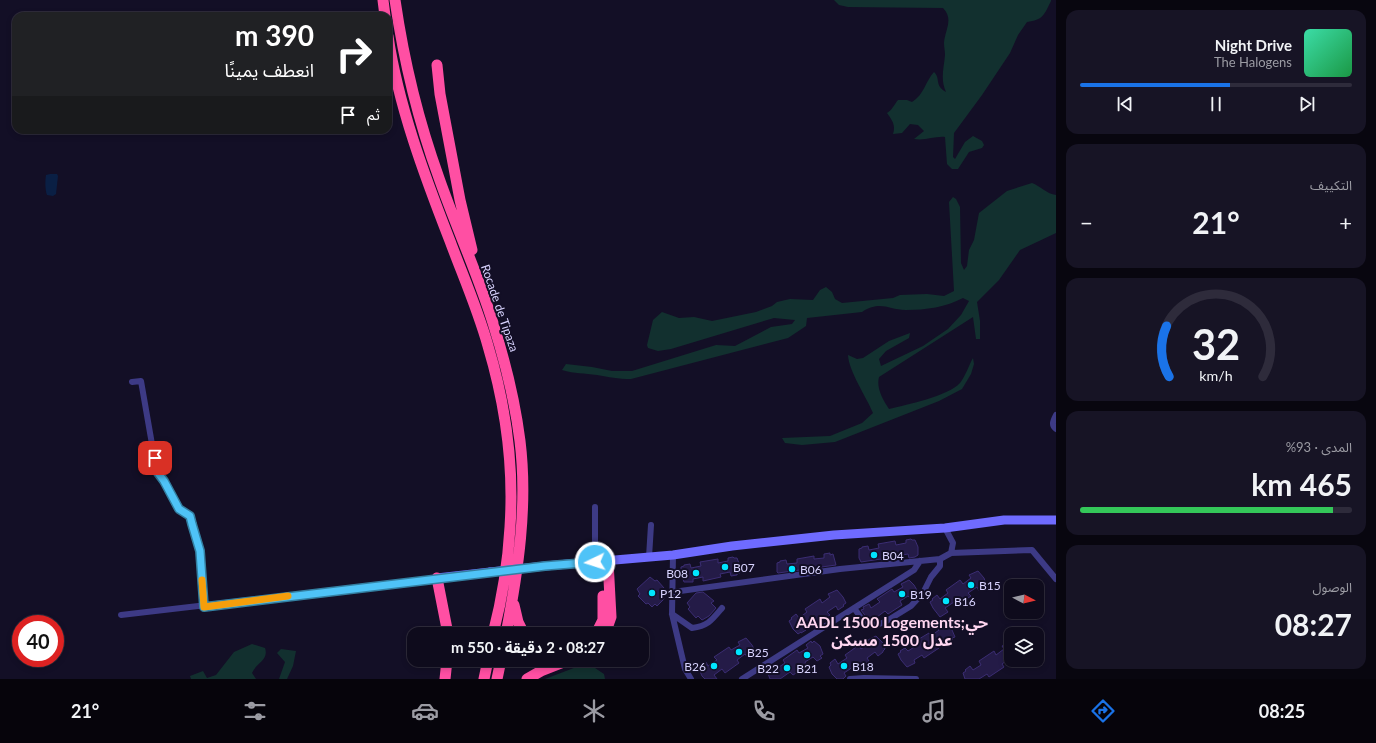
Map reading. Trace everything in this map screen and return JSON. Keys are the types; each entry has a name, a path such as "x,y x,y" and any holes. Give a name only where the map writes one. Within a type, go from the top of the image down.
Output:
{"highway":[{"path":"383,0 384,12"},
{"name":"Rocade de Tipaza","path":"395,0 405,62 421,123 438,178 493,322 504,360 512,396 520,443 522,524 517,577 507,627"},
{"name":"Rocade de Tipaza","path":"392,55 400,92 414,141 468,286 488,345 504,418 510,471 510,527 504,581 494,627"},
{"path":"437,65 440,94 460,200 471,244 474,273"},
{"path":"600,627 603,620 601,562"},
{"path":"601,562 611,617 607,627"},
{"path":"517,577 514,598 515,611 520,627"},
{"path":"437,578 447,627"},
{"path":"445,679 446,667"},
{"path":"484,679 487,667"},
{"path":"497,679 500,667"},
{"path":"527,679 551,667"}],"street":[{"path":"132,382 141,381 158,473 179,509 190,516 200,551 204,607"},
{"path":"1056,415 1053,425 1056,429"},
{"path":"595,507 601,562"},
{"path":"121,615 204,607 490,572 650,557 834,535 945,528 1004,520 1056,520"},
{"path":"650,557 652,525"},
{"path":"945,528 953,543 951,553"},
{"path":"672,592 840,569 940,559 951,553 1032,550 1056,579"},
{"path":"673,554 672,614 685,669 691,679"},
{"path":"854,608 864,622 876,625 885,622 911,606 922,593 940,566 940,559"},
{"path":"742,679 914,570 920,561"},
{"path":"672,614 692,628 708,624 722,608"},
{"path":"850,679 916,679"}],"green space":[{"path":"834,0 1051,1 1047,10 1040,18 1027,22 1018,35 1010,53 954,133 953,157 955,159 965,142 973,136 982,141 984,145 982,148 969,152 958,169 952,169 947,164 945,137 914,139 924,131 918,125 910,124 902,133 893,134 894,125 887,113 892,109 898,100 907,100 912,102 916,99 934,72 940,87 946,92 943,83 943,69 945,55 944,43 948,25 948,16 946,12 943,8 848,7 839,5"},
{"path":"1032,183 1056,195 1056,233 1020,250 999,280 977,302 980,321 980,339 976,339 973,317 879,377 879,390 889,409 937,396 954,388 962,380 973,358 974,364 971,374 962,389 939,401 835,442 802,445 785,443 782,438 830,436 862,423 873,413 851,369 848,355 857,359 863,358 889,341 910,333 909,338 886,351 879,359 881,366 923,346 948,329 961,315 969,301 963,298 950,304 928,309 900,310 880,306 869,308 862,312 807,318 806,326 788,338 631,379 575,373 562,370 566,364 612,371 632,371 716,345 735,346 771,327 792,324 795,320 774,318 671,349 658,351 648,348 647,345 653,320 662,312 679,318 694,317 712,321 756,312 772,306 777,302 790,299 813,300 820,290 826,287 832,292 835,299 842,303 893,298 900,295 927,294 944,296 954,291 949,202 953,197 956,199 960,207 961,263 964,270 967,266 969,250 974,240 979,213 1007,191"},
{"path":"252,644 265,648 266,652 264,658 252,673 256,679 191,679 190,676 203,671 207,678 216,675 234,652"},
{"path":"281,649 296,651 293,666 287,679 279,679 285,662 277,653"},
{"path":"576,667 587,667 595,668 604,674 605,679 545,679"}],"water":[{"path":"57,174 58,176 56,194 53,196 47,195 46,191 46,175"}],"building":[{"path":"906,540 915,540 918,547 918,555 915,557 909,558 908,554 898,556 898,559 881,559 861,562 859,558 859,549 862,547 868,546 869,550 879,548 878,544 895,541 896,545 906,543"},
{"path":"830,553 830,555 833,554 836,565 777,572 777,563 780,561 786,560 787,564 797,563 797,559 814,556 814,559 824,558 824,554"},
{"path":"728,558 737,558 740,566 740,573 737,575 731,576 730,572 720,574 721,577 703,581 703,577 693,579 693,582 684,582 681,574 681,567 684,565 690,564 691,568 701,566 700,562 718,559 718,563 728,561"},
{"path":"978,571 984,578 986,584 984,586 985,587 979,591 977,587 968,593 971,596 956,606 954,602 945,608 948,612 940,617 930,602 933,600 932,599 937,595 940,599 948,593 946,590 960,580 963,584 971,578 969,575"},
{"name":"P12","path":"650,577 655,581 657,580 664,588 662,590 666,594 663,597 664,599 657,606 655,604 652,607 648,603 646,604 638,596 640,594 637,589"},
{"path":"909,580 918,592 911,599 908,596 900,601 902,605 888,614 885,611 877,617 879,619 876,620 867,618 861,610 864,609 863,607 869,604 871,608 880,602 877,599 892,589 894,592 903,587 901,584"},
{"path":"837,590 846,603 843,605 844,606 838,610 836,606 827,612 830,615 815,625 813,621 804,627 806,630 801,633 798,634 793,629 789,621 792,619 791,618 796,614 799,618 807,612 805,609 820,599 822,603 830,597 828,594"},
{"name":"P12","path":"703,592 714,601 711,603 716,608 709,616 702,620 698,616 696,618 688,609 690,607 687,603 696,593"},
{"path":"944,621 952,630 955,637 947,643 945,639 936,645 939,648 924,658 922,655 914,660 915,663 907,667 898,654 901,652 900,651 905,648 908,651 916,646 914,642 929,633 931,636 939,630 937,626"},
{"path":"876,636 883,643 885,649 883,652 878,656 875,652 867,658 869,661 855,671 853,667 844,673 846,676 843,679 837,679 832,674 829,667 831,665 830,663 835,659 838,664 847,658 845,655 859,645 861,649 870,643 868,640"},
{"path":"746,638 755,651 752,653 753,654 748,658 745,654 737,660 739,663 725,673 722,669 714,675 717,679 705,679 702,676 699,669 701,667 700,666 706,662 708,666 717,660 714,657 729,647 731,650 740,645 738,642"},
{"path":"811,641 812,643 814,641 820,646 823,654 820,656 822,658 817,661 813,657 805,662 807,666 793,675 790,672 780,679 770,679 767,671 769,670 768,668 774,665 776,669 785,663 783,660 797,650 799,653 808,648 806,645"},
{"path":"1004,649 1004,662 1002,664 1004,667 989,677 987,674 979,679 965,679 963,673 970,666 973,670 981,665 979,661 994,651 996,655"}],"slow traffic":[{"path":"202,580 204,607 288,596"}],"place":[{"name":"B04","path":"874,555"},
{"name":"B07","path":"725,567"},
{"name":"B06","path":"792,569"},
{"name":"B08","path":"696,573"},
{"name":"B15","path":"971,585"},
{"name":"P12","path":"652,593"},
{"name":"B19","path":"902,594"},
{"name":"B16","path":"946,601"},
{"name":"B25","path":"739,652"},
{"name":"B21","path":"807,655"},
{"name":"B26","path":"714,666"},
{"name":"B18","path":"844,666"},
{"name":"B22","path":"787,668"}],"district":[{"name":"AADL 1500 Logements;حي عدل 1500 مسكن","path":"892,630"}],"route":[{"path":"155,458 158,473 179,509 190,516 200,551 204,607 334,590 545,566 595,562"}]}
